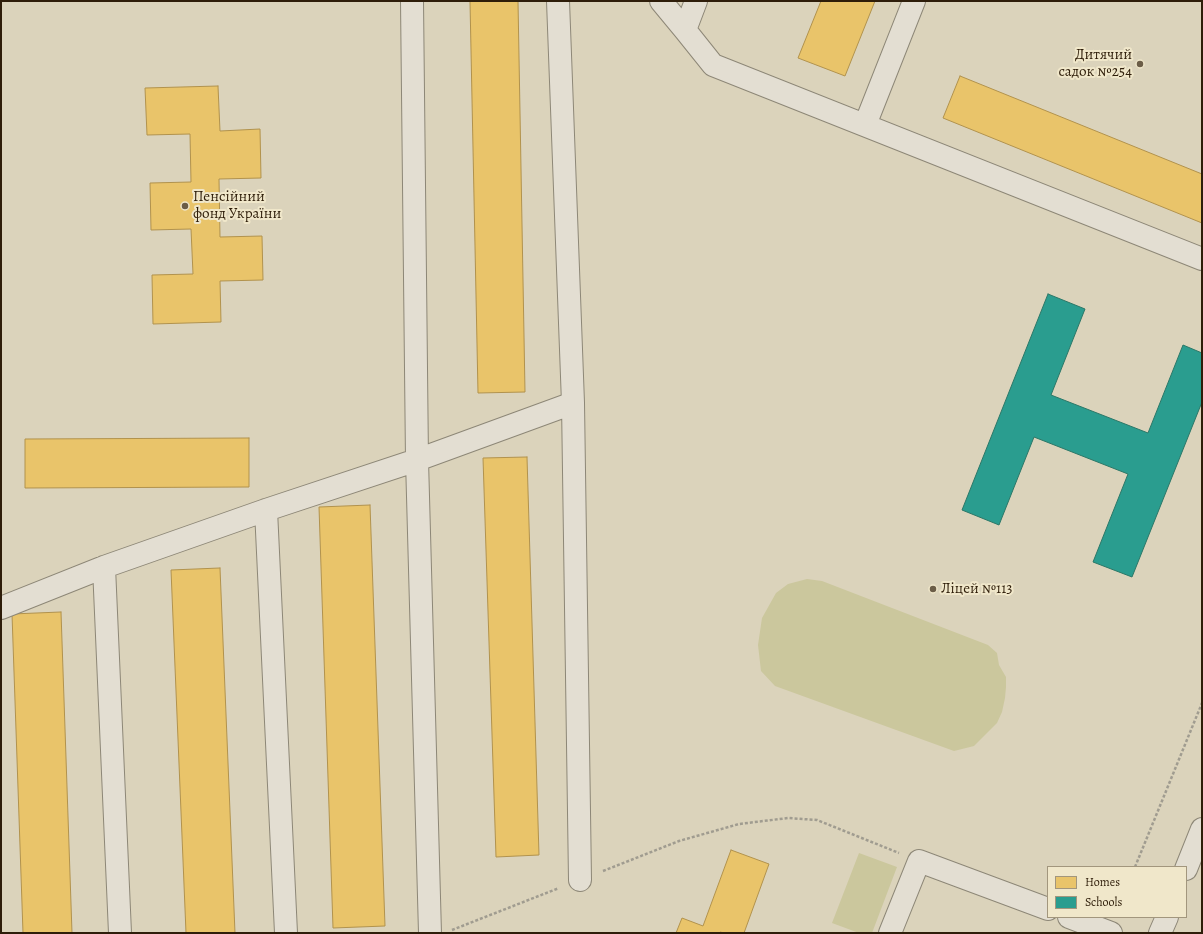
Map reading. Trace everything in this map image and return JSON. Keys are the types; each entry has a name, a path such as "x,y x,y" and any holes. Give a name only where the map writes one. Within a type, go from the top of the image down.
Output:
{"street":[{"path":"412,1 418,460 430,933"},
{"path":"558,1 573,403 580,880"},
{"path":"661,1 713,65 1202,259"},
{"path":"685,30 696,1"},
{"path":"865,125 914,1"},
{"path":"1,608 104,567 266,510 418,460 573,403"},
{"path":"266,510 286,933"},
{"path":"104,567 120,933"},
{"path":"1187,866 1202,829"},
{"path":"890,933 919,861 1047,909"},
{"path":"1072,918 1112,933"},
{"path":"1160,933 1166,918"}],"path":[{"path":"1135,866 1202,703"},
{"path":"451,930 680,841 739,824 788,818 817,820 919,861"}],"shaded area":[{"path":"807,579 822,581 988,645 997,653 999,665 1006,677 1005,698 1002,712 997,723 974,746 954,751 775,686 761,671 758,645 762,618 776,593 788,584"},
{"path":"859,853 897,867 872,933 859,933 832,923"}],"building: Homes":[{"path":"470,1 518,1 525,392 478,393"},
{"path":"821,1 875,1 845,76 798,58"},
{"path":"960,76 1202,174 1202,223 943,118"},
{"name":"Пенсійний фонд України","path":"218,86 220,131 260,129 261,178 219,179 220,237 262,236 263,280 220,281 221,322 153,324 152,275 193,274 191,229 151,230 150,183 191,182 190,134 147,135 145,88"},
{"path":"249,438 249,487 25,488 25,439"},
{"path":"527,457 539,855 496,857 483,458"},
{"path":"370,505 385,926 333,928 319,507"},
{"path":"220,568 235,933 186,933 171,570"},
{"path":"61,612 72,933 23,933 12,614"},
{"path":"731,850 769,864 744,933 676,933 682,918 703,926"}],"building: Schools":[{"path":"1048,294 1085,309 1051,395 1148,433 1183,345 1202,353 1202,402 1132,577 1093,562 1128,474 1034,437 999,525 962,510"}],"place":[{"name":"Дитячий садок №254","path":"1140,64"},
{"name":"Пенсійний фонд України","path":"185,206"},
{"name":"Ліцей №113","path":"933,589"}]}
